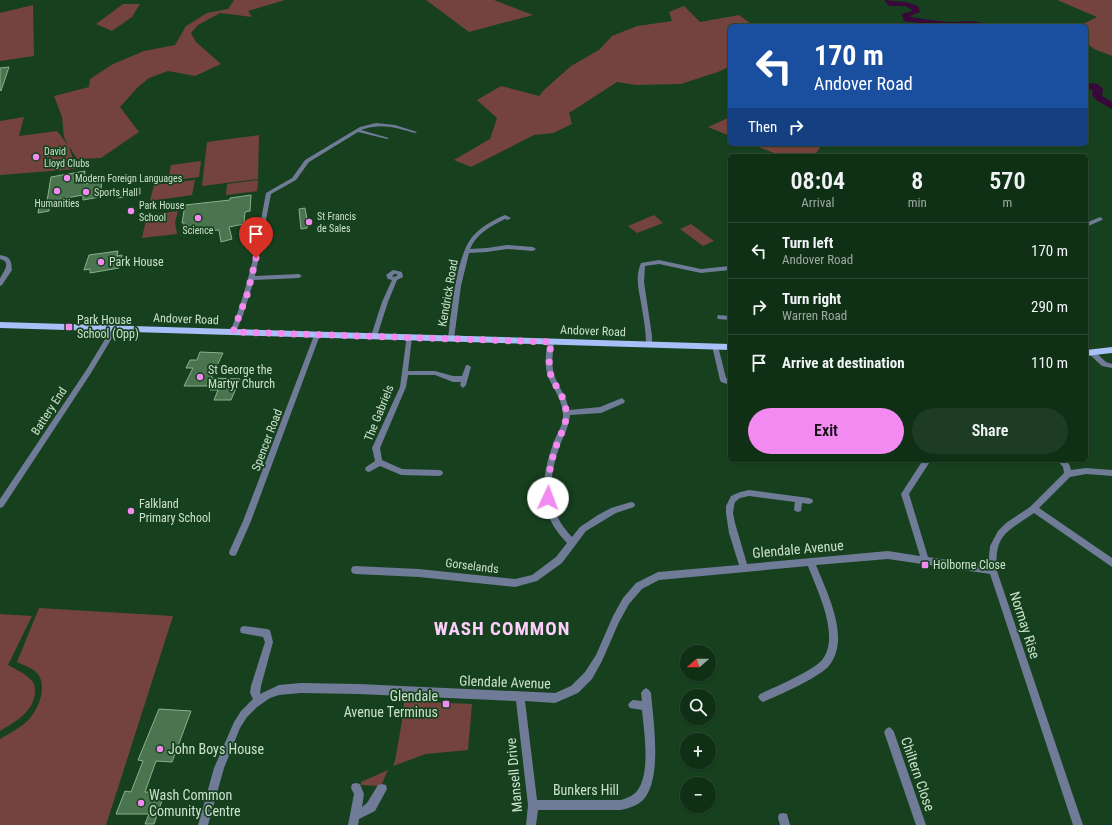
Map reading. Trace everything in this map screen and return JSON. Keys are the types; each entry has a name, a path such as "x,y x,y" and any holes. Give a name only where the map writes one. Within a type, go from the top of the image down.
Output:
{"main road":[{"name":"Andover Road","path":"0,326 116,328 728,347"},
{"path":"1089,352 1112,350"}],"street":[{"path":"233,332 241,315 252,278 269,193 294,179 307,161 370,125 386,124 415,132"},
{"path":"358,131 387,138"},
{"name":"Kendrick Road","path":"451,339 456,299 467,251 471,241 480,232 505,217 508,218"},
{"path":"1088,224 1100,219"},
{"name":"Kendrick Road","path":"467,251 486,250 508,246 533,249"},
{"path":"0,257 5,258 8,261 9,270 0,284"},
{"path":"649,344 647,318 641,285 641,269 643,264 659,262 701,271 728,268"},
{"path":"252,278 299,276"},
{"path":"374,336 385,302 395,279"},
{"path":"720,317 728,318"},
{"name":"Battery End","path":"0,505 116,328"},
{"name":"Spencer Road","path":"233,552 248,522 317,335"},
{"name":"The Gabriels","path":"379,462 376,448 388,420 397,404 403,387 409,337"},
{"path":"551,342 549,366 551,377 565,405 567,413 564,428 551,462 548,480 548,498 551,512 565,536 572,542"},
{"path":"715,346 724,382"},
{"path":"1089,352 1104,364 1112,366"},
{"name":"The Gabriels","path":"405,373 435,373 464,382 468,367"},
{"path":"567,413 601,410 622,401"},
{"path":"369,469 379,462 401,472 439,473"},
{"path":"925,560 905,494 926,462"},
{"path":"1063,462 1066,466 1068,474 1086,471 1112,473"},
{"name":"Normay Rise","path":"1068,474 1033,508 1008,527 996,539 992,557 993,571 1078,823"},
{"path":"744,567 731,521 730,506 732,500 739,495 749,493 809,501"},
{"path":"798,509 799,500"},
{"name":"Gorselands","path":"355,570 419,572 515,583 534,578 559,560 583,529 601,517 614,510 632,505"},
{"path":"1033,508 1112,563"},
{"name":"Glendale Avenue","path":"203,825 219,768 237,725 244,714 258,701 279,690 301,688 520,698 555,698 570,693 583,684 593,671 624,603 635,589 650,579 670,574 888,555 993,571"},
{"path":"763,697 815,670 825,663 833,650 833,631 829,612 810,562"},
{"path":"244,630 267,633 269,642 256,686 255,693 258,701"},
{"name":"Bunkers Hill","path":"533,805 621,805 629,804 643,792 651,769 646,693"},
{"name":"Mansell Drive","path":"520,698 533,805 531,825"},
{"path":"633,705 647,706"},
{"name":"Chiltern Close","path":"889,732 920,825"},
{"path":"354,821 359,794 356,788"},
{"path":"354,821 371,807 382,789"}],"shaded area":[{"path":"234,0 285,0 248,11 252,17 220,13 198,25 191,33 196,42 221,64 195,76 168,71 149,78 138,87 120,107 139,132 101,158 77,159 69,146 76,169 0,175 0,121 24,117 19,136 57,131 68,145 64,137 62,117 54,96 89,87 90,79 113,64 144,51 175,45 186,26 207,13 228,9"},
{"path":"426,0 494,0 533,15 469,32"},
{"path":"1057,0 1112,0 1112,56 1091,47 1088,42 1088,24 1083,24 1097,17"},
{"path":"123,4 140,4 132,17 112,31 96,24"},
{"path":"33,5 34,56 0,61 0,13"},
{"path":"684,6 700,22 739,15 751,24 728,24 728,67 718,72 681,84 636,85 617,82 569,113 572,124 553,133 534,135 471,167 454,160 490,139 497,118 477,100 501,86 539,96 571,66 599,50 612,36 637,26 672,21 669,12"},
{"path":"728,118 728,135 708,127"},
{"path":"259,135 258,179 202,186 207,142"},
{"path":"756,146 821,146 815,154 777,154"},
{"path":"201,161 199,177 168,181 171,165"},
{"path":"195,180 192,195 150,201 154,185"},
{"path":"258,180 257,191 226,195 227,184"},
{"path":"178,211 175,222 177,234 142,238 147,215"},
{"path":"654,215 663,223 637,233 628,226"},
{"path":"691,224 714,241 703,246 680,229"},
{"path":"39,608 173,616 106,825 0,825 0,739 24,724 29,719 37,707 42,692 40,678 36,672 17,662"},
{"path":"0,614 32,616 8,665 29,678 34,683 35,691 32,704 28,710 18,720 0,731"},
{"path":"404,701 472,704 468,750 426,754 393,766 402,721"},
{"path":"388,770 381,786 361,785 361,782"}],"building":[{"path":"9,67 1,91 0,68"},
{"path":"85,171 84,184 102,181 100,197 83,200 83,195 50,201 49,211 38,213 40,202 47,201 51,177"},
{"path":"140,188 140,194 118,198 119,192"},
{"path":"251,195 250,211 245,212 244,224 229,227 232,239 221,242 219,230 183,233 184,223 182,223 185,205 230,200 230,198"},
{"path":"305,208 308,225 307,228 301,229 299,209"},
{"name":"Park House","path":"118,251 117,256 122,255 119,268 90,273 90,269 84,270 89,255"},
{"name":"St George the Martyr Church","path":"200,352 223,353 211,378 240,379 231,400 214,400 218,390 210,390 212,386 184,386 193,368 186,368 190,360 197,360"},
{"path":"159,709 191,711 172,762 156,761 145,792 165,792 154,824 145,824 149,814 116,814 125,791 131,792 143,761 138,760"}],"waterway":[{"path":"888,0 892,4 906,4 915,8 916,12 906,14 907,19 943,24"},
{"path":"1088,86 1095,86 1098,89 1097,95 1099,98 1112,106"}],"place":[{"name":"David Lloyd Clubs","path":"36,157"},
{"name":"Modern Foreign Languages","path":"67,178"},
{"name":"Humanities","path":"57,191"},
{"name":"Sports Hall","path":"86,192"},
{"name":"Park House School","path":"131,211"},
{"name":"Science","path":"198,218"},
{"name":"St Francis de Sales","path":"309,222"},
{"name":"Park House","path":"101,262"},
{"name":"Park House School (Opp)","path":"69,327"},
{"name":"St George the Martyr Church","path":"200,377"},
{"name":"Falkland Primary School","path":"131,511"},
{"name":"Holborne Close","path":"925,565"},
{"name":"Glendale Avenue Terminus","path":"446,704"},
{"name":"John Boys House","path":"160,749"},
{"name":"Wash Common Comunity Centre","path":"141,803"}],"district":[{"name":"WASH COMMON","path":"502,628"}],"route":[{"path":"256,258 252,278 241,315 233,332 551,342 549,366 551,377 558,388 567,413 564,428 551,462 548,480 548,498"}]}
